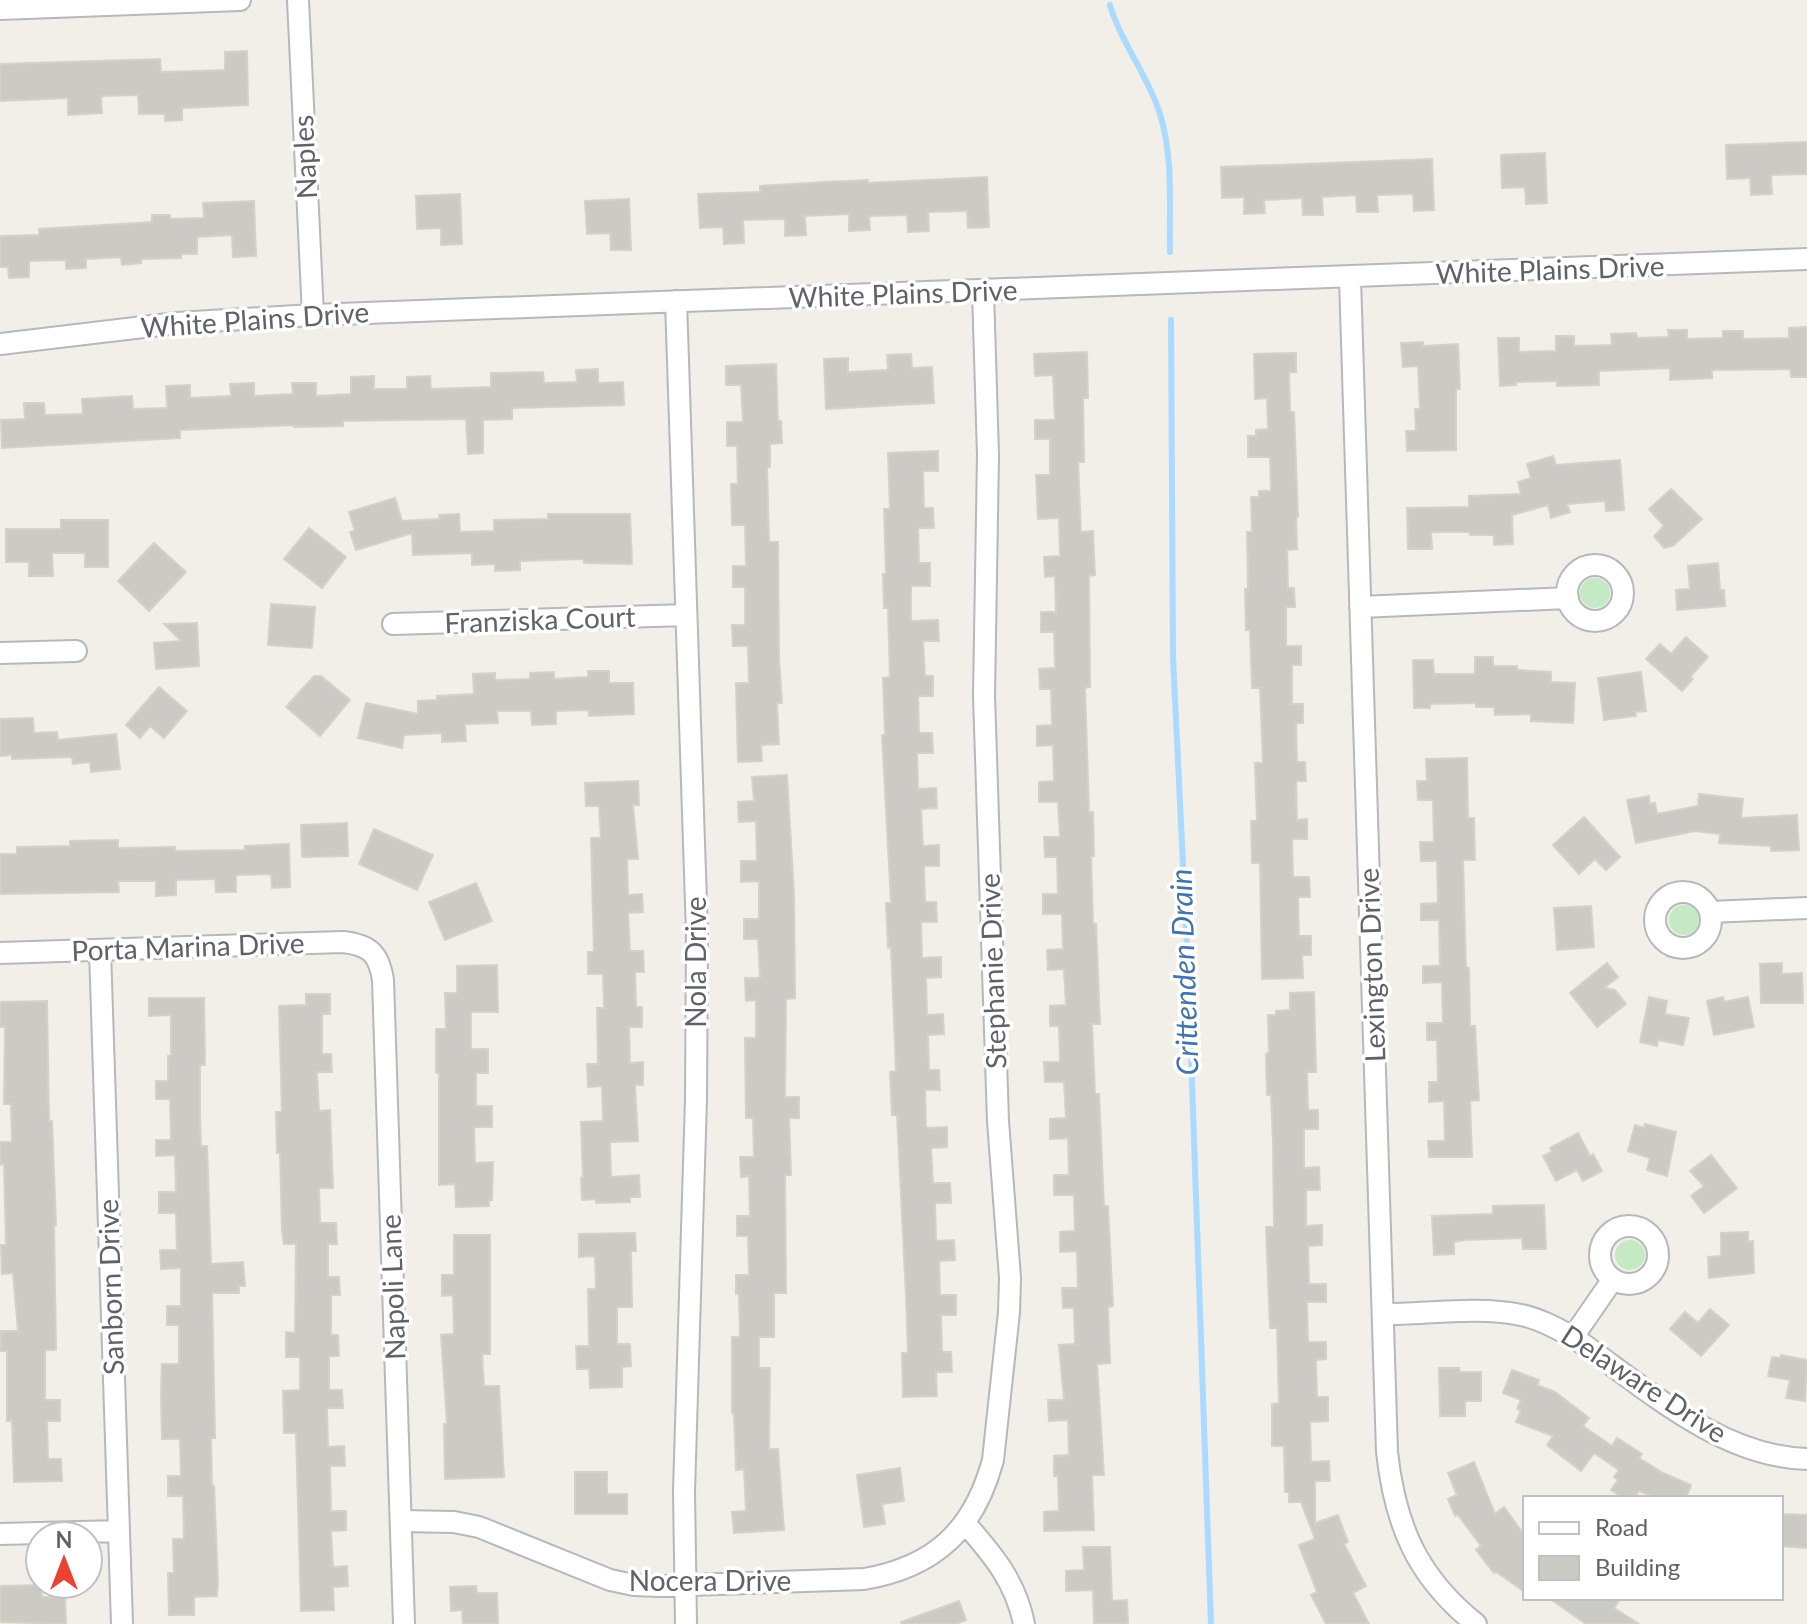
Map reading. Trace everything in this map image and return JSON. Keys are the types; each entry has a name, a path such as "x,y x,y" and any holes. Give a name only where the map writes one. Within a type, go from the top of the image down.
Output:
{"street":[{"path":"0,9 240,0"},
{"name":"Naples","path":"298,0 313,315"},
{"name":"White Plains Drive","path":"0,344 177,323 313,315 1807,259"},
{"name":"Lexington Drive","path":"1350,278 1387,1452 1397,1514 1421,1566 1439,1590 1476,1624"},
{"name":"Stephanie Drive","path":"965,1523 987,1484 993,1460 1010,1278 998,1121 984,683 988,455 983,291"},
{"name":"Nola Drive","path":"676,301 697,995 685,1429 686,1624"},
{"path":"1360,607 1568,598"},
{"name":"Franziska Court","path":"393,624 686,615"},
{"path":"0,653 76,651"},
{"path":"1710,912 1807,908"},
{"name":"Porta Marina Drive","path":"0,953 343,942 360,944 374,952"},
{"name":"Sanborn Drive","path":"100,950 122,1624"},
{"name":"Napoli Lane","path":"374,952 381,965 383,980 404,1624"},
{"path":"1573,1337 1613,1279"},
{"name":"Delaware Drive","path":"1384,1314 1493,1312 1521,1315 1573,1337 1716,1435 1769,1454 1807,1459"},
{"name":"Nocera Drive","path":"401,1521 454,1522 479,1527 610,1580 634,1585 864,1579 889,1575 933,1554 965,1523"},
{"path":"965,1523 1009,1577 1018,1597 1024,1624"},
{"path":"0,1534 119,1531"}],"green space":[{"path":"1595,578 1606,582 1610,593 1606,604 1595,608 1584,604 1580,593 1584,582"},
{"path":"1684,905 1695,909 1699,920 1695,931 1684,935 1673,931 1669,920 1673,909"},
{"path":"1630,1240 1641,1244 1645,1255 1641,1266 1630,1270 1619,1266 1615,1255 1619,1244"}],"building":[{"path":"247,51 248,105 182,108 182,120 165,121 165,114 139,114 138,95 101,96 102,113 68,115 68,98 0,101 0,64 160,59 161,72 225,70 225,52"},
{"path":"1807,142 1807,174 1771,175 1772,194 1751,195 1750,178 1727,179 1726,145"},
{"path":"1545,153 1547,203 1526,204 1525,187 1502,188 1501,155"},
{"path":"1432,159 1434,210 1414,211 1413,194 1377,195 1378,212 1357,212 1356,195 1322,197 1323,215 1303,215 1302,198 1264,200 1265,213 1244,214 1244,197 1222,198 1221,167"},
{"path":"987,177 989,227 968,228 967,211 928,212 929,231 908,232 907,215 869,216 870,230 849,231 849,214 805,216 806,235 785,236 785,219 743,220 744,243 724,244 723,227 700,228 698,194 760,192 760,186 824,182"},
{"path":"460,194 462,244 441,245 441,228 417,229 416,196"},
{"path":"629,199 631,250 611,250 610,233 587,234 585,201"},
{"path":"254,201 256,256 233,257 232,235 197,237 197,254 181,254 181,258 141,259 141,263 122,265 121,257 86,259 86,268 66,269 66,260 29,261 29,277 9,278 8,267 0,267 0,236 39,235 39,229 152,222 152,215 170,215 170,219 204,218 203,203"},
{"path":"1807,327 1807,377 1791,377 1790,369 1712,370 1712,378 1670,380 1670,368 1599,371 1599,385 1557,386 1557,381 1516,382 1516,385 1500,386 1498,338 1519,338 1519,352 1556,351 1556,336 1574,336 1574,346 1612,345 1611,334 1636,333 1637,338 1669,337 1668,330 1687,330 1687,339 1723,338 1723,331 1743,331 1743,339 1789,338 1789,328"},
{"path":"1423,342 1423,346 1458,344 1460,389 1456,389 1456,450 1407,451 1406,431 1416,431 1415,409 1420,409 1418,366 1403,367 1401,343"},
{"path":"1087,352 1088,398 1083,398 1084,462 1078,462 1081,532 1093,531 1095,575 1089,576 1090,687 1085,688 1089,812 1093,812 1093,924 1096,924 1100,1024 1092,1024 1104,1206 1108,1206 1113,1306 1108,1307 1110,1363 1097,1364 1104,1475 1092,1475 1094,1530 1044,1531 1044,1512 1059,1511 1054,1456 1069,1455 1068,1420 1049,1421 1048,1400 1064,1400 1059,1345 1075,1344 1074,1308 1063,1308 1062,1288 1078,1288 1077,1251 1060,1252 1060,1232 1075,1231 1074,1195 1054,1195 1054,1175 1069,1175 1068,1138 1050,1139 1050,1119 1066,1118 1064,1082 1045,1082 1044,1062 1060,1062 1059,1026 1050,1026 1050,1006 1066,1005 1064,969 1048,970 1047,950 1063,949 1062,914 1043,914 1043,894 1058,894 1057,857 1045,857 1044,837 1060,837 1058,802 1039,802 1039,782 1054,781 1053,745 1037,746 1037,726 1052,725 1051,689 1040,689 1039,669 1055,668 1054,632 1041,632 1041,612 1056,612 1055,576 1045,577 1044,557 1060,556 1059,518 1038,519 1036,475 1050,475 1050,439 1035,439 1035,420 1055,420 1053,375 1035,376 1034,354"},
{"path":"1296,353 1296,372 1289,372 1290,412 1294,412 1297,549 1287,550 1288,588 1294,588 1295,607 1286,607 1286,646 1301,646 1301,665 1292,665 1292,704 1303,704 1303,723 1296,723 1297,762 1305,762 1306,781 1296,781 1297,820 1307,819 1307,839 1292,839 1293,877 1309,877 1310,897 1298,897 1299,936 1311,936 1311,955 1302,955 1303,978 1262,979 1260,863 1252,863 1251,821 1257,821 1255,763 1263,763 1260,688 1252,688 1245,589 1248,589 1247,532 1252,532 1251,497 1259,497 1259,491 1271,491 1270,457 1248,457 1248,436 1256,436 1256,430 1268,429 1267,398 1255,399 1254,354"},
{"path":"911,354 912,368 932,367 934,403 826,409 824,359 848,358 848,372 888,370 887,355"},
{"path":"776,364 782,443 770,444 770,467 767,467 769,542 778,542 782,703 777,703 779,744 761,745 762,761 738,762 736,683 749,683 748,646 733,646 732,625 745,625 745,587 733,587 733,566 746,566 745,525 732,525 731,484 738,484 737,446 727,446 727,422 743,422 741,385 726,385 726,366"},
{"path":"598,369 598,383 623,382 624,405 512,408 512,419 483,420 483,453 468,454 466,419 343,421 343,426 180,430 180,438 2,448 1,420 25,419 24,403 44,403 45,415 83,414 82,399 132,396 133,409 167,408 166,386 190,385 190,398 231,396 230,384 254,383 254,396 293,394 292,383 316,383 316,396 351,394 351,377 374,376 374,389 407,389 407,377 430,376 431,389 491,387 491,373 543,372 544,383 577,382 576,370"},
{"path":"938,451 938,471 923,471 924,508 933,508 934,528 918,528 919,563 930,563 930,586 911,586 911,621 938,620 939,641 923,641 925,676 933,676 933,696 918,696 919,733 932,733 933,753 917,753 918,789 936,788 937,808 921,809 923,846 939,845 939,866 924,866 925,902 936,902 937,922 921,922 922,958 941,957 941,977 926,978 927,1015 943,1014 944,1034 928,1035 929,1070 939,1070 940,1090 925,1090 926,1128 947,1127 947,1147 931,1148 933,1183 950,1183 951,1203 935,1203 936,1241 954,1240 955,1260 939,1261 940,1295 956,1295 956,1315 941,1315 942,1352 951,1352 952,1372 936,1372 937,1396 903,1397 902,1353 908,1353 897,1115 892,1115 890,1072 896,1071 886,903 891,903 882,735 885,735 883,678 890,677 888,608 884,608 884,509 890,509 888,453"},
{"path":"1553,456 1556,465 1620,460 1624,510 1606,511 1605,501 1567,504 1570,512 1551,518 1548,505 1512,515 1513,544 1494,545 1494,535 1431,532 1432,549 1408,549 1407,508 1469,507 1469,496 1521,494 1518,482 1531,478 1527,464"},
{"path":"1671,489 1702,519 1674,545 1664,548 1654,536 1664,526 1649,509"},
{"path":"395,498 402,521 440,519 439,515 459,514 460,532 494,531 494,520 548,519 548,514 630,514 632,564 584,563 584,559 520,561 520,570 495,571 495,564 472,565 472,553 413,555 412,533 356,550 350,532 355,531 349,512"},
{"path":"61,520 108,520 108,567 85,567 85,553 52,553 53,576 29,576 29,562 6,562 6,529 61,529"},
{"path":"309,528 346,557 322,588 284,559"},
{"path":"154,543 186,572 149,611 118,581"},
{"path":"1718,563 1725,606 1677,610 1676,590 1690,589 1688,566"},
{"path":"271,604 315,607 312,648 268,645"},
{"path":"197,623 199,666 156,669 154,643 181,641 164,624"},
{"path":"1686,637 1708,657 1682,691 1646,659 1660,644 1671,654"},
{"path":"1475,657 1493,657 1493,666 1517,666 1517,670 1551,672 1551,682 1575,683 1573,723 1531,721 1531,714 1495,715 1494,707 1476,707 1476,703 1430,704 1430,708 1414,708 1413,660 1433,660 1434,674 1475,674"},
{"path":"588,671 609,671 609,683 633,683 634,714 589,716 589,710 556,711 556,724 532,725 531,711 497,711 498,723 465,724 466,741 442,742 442,733 404,735 402,748 358,738 366,703 418,714 418,701 437,700 437,696 474,694 473,674 495,673 495,680 530,679 530,673 554,672 554,679 588,677"},
{"path":"1641,672 1646,711 1635,712 1636,716 1604,720 1598,678"},
{"path":"314,676 321,676 350,700 320,736 286,707"},
{"path":"159,687 187,711 164,738 150,726 140,738 126,725"},
{"path":"33,718 34,733 57,732 58,740 116,734 120,769 91,772 90,762 73,764 72,757 12,759 12,755 0,756 0,719"},
{"path":"1467,758 1468,818 1474,818 1475,860 1463,860 1466,968 1469,968 1470,1026 1475,1026 1479,1100 1470,1101 1472,1157 1429,1157 1428,1141 1445,1141 1444,1101 1429,1102 1429,1082 1438,1082 1437,1040 1427,1040 1427,1023 1443,1023 1442,982 1423,983 1423,966 1440,966 1439,920 1421,920 1421,904 1438,903 1437,861 1421,861 1420,842 1434,842 1433,800 1418,800 1417,781 1427,781 1426,759"},
{"path":"787,775 794,894 795,998 786,999 785,1097 799,1097 799,1118 789,1118 791,1175 785,1175 786,1293 774,1293 774,1337 759,1337 759,1368 770,1368 769,1449 778,1449 784,1530 734,1533 732,1512 746,1511 744,1469 736,1470 732,1413 732,1337 740,1337 736,1275 749,1275 748,1236 737,1236 737,1216 750,1216 749,1176 741,1177 740,1157 754,1157 753,1118 746,1118 745,1038 756,1038 756,1000 746,1001 745,978 760,978 758,939 744,939 744,919 759,919 759,881 741,882 741,861 757,861 756,821 739,822 738,802 754,801 752,777"},
{"path":"638,781 639,805 633,805 638,859 627,859 628,895 642,894 643,912 628,913 630,951 643,951 644,972 635,972 636,1007 642,1007 642,1027 629,1027 630,1063 643,1062 643,1085 635,1085 638,1141 610,1142 611,1177 639,1175 640,1197 630,1197 630,1202 596,1203 596,1199 582,1200 581,1122 603,1121 602,1086 588,1087 587,1064 598,1064 597,1008 604,1008 603,974 588,974 588,952 594,952 591,838 601,838 599,806 586,806 585,783"},
{"path":"1699,794 1743,799 1741,818 1797,815 1799,850 1771,851 1771,846 1719,843 1720,834 1695,831 1636,843 1627,800 1649,796 1650,804 1655,803 1657,814 1698,806"},
{"path":"1584,817 1620,857 1606,870 1595,859 1579,874 1553,845"},
{"path":"347,823 348,856 302,857 301,825"},
{"path":"374,829 433,855 417,890 359,864"},
{"path":"118,840 118,848 175,847 175,851 245,850 245,846 289,844 290,887 272,888 271,874 236,875 236,892 216,892 215,879 176,880 176,895 156,896 156,881 118,881 119,892 0,894 0,854 17,854 17,847 70,846 70,841"},
{"path":"476,883 492,921 445,940 429,902"},
{"path":"1591,906 1594,947 1557,950 1554,908"},
{"path":"1607,963 1618,977 1604,988 1615,990 1626,1004 1597,1027 1570,993"},
{"path":"1782,963 1782,974 1802,973 1803,1003 1761,1003 1760,964"},
{"path":"497,965 498,1012 471,1012 471,1049 488,1049 488,1073 476,1073 476,1106 492,1106 492,1127 474,1127 475,1163 493,1162 492,1200 489,1200 489,1206 456,1207 455,1184 439,1185 436,1029 446,1029 445,993 457,993 457,966"},
{"path":"1314,992 1316,1072 1307,1072 1308,1110 1318,1110 1318,1129 1304,1129 1304,1168 1319,1167 1320,1190 1306,1190 1306,1226 1322,1225 1322,1245 1308,1246 1309,1284 1326,1284 1326,1302 1307,1302 1308,1342 1326,1342 1326,1359 1316,1360 1317,1397 1328,1397 1328,1421 1310,1422 1311,1462 1329,1461 1330,1481 1315,1481 1315,1523 1338,1515 1348,1542 1344,1544 1366,1586 1353,1593 1369,1624 1326,1624 1311,1595 1317,1592 1299,1545 1315,1539 1301,1502 1289,1502 1289,1492 1285,1492 1284,1446 1272,1446 1272,1404 1279,1403 1277,1328 1270,1328 1266,1227 1274,1227 1271,1095 1267,1095 1268,1015 1290,1010 1290,993"},
{"path":"306,994 330,994 330,1014 322,1014 322,1054 331,1054 332,1072 317,1072 319,1111 330,1110 333,1188 319,1188 320,1223 336,1223 337,1244 328,1244 328,1277 339,1277 340,1295 331,1295 331,1335 338,1335 339,1356 329,1356 329,1390 342,1390 343,1408 327,1408 328,1447 344,1446 345,1466 330,1466 331,1511 346,1511 346,1530 331,1531 333,1567 347,1566 348,1586 333,1587 334,1610 301,1611 296,1433 284,1433 283,1391 300,1390 300,1357 286,1357 286,1332 295,1333 296,1244 284,1244 282,1232 276,1112 282,1112 279,1006 306,1005"},
{"path":"1649,997 1667,1001 1665,1014 1689,1018 1683,1045 1658,1040 1657,1046 1640,1042"},
{"path":"1723,997 1724,1002 1748,997 1754,1027 1714,1035 1707,1001"},
{"path":"149,998 204,998 205,1065 200,1065 200,1115 201,1146 207,1146 211,1264 243,1262 245,1286 239,1286 239,1293 212,1293 215,1438 211,1438 218,1582 217,1596 194,1597 194,1615 169,1615 168,1573 174,1573 173,1539 184,1539 183,1496 168,1496 168,1476 181,1476 180,1439 162,1439 162,1364 179,1364 179,1325 167,1325 167,1306 181,1306 181,1268 161,1269 160,1250 177,1250 176,1213 159,1213 159,1192 176,1192 175,1155 156,1156 156,1140 171,1140 170,1099 156,1099 156,1081 168,1081 171,1015 149,1016"},
{"path":"47,1001 49,1121 52,1121 56,1225 56,1350 45,1350 45,1400 60,1400 60,1421 47,1421 48,1459 61,1459 62,1481 14,1482 12,1421 7,1421 7,1351 1,1351 0,1331 18,1331 13,1273 2,1274 1,1245 6,1245 4,1164 0,1165 0,1142 12,1142 11,1104 4,1104 5,1027 0,1027 0,1002"},
{"path":"1645,1124 1676,1132 1667,1176 1647,1170 1650,1158 1628,1151 1635,1125 1644,1128"},
{"path":"1578,1133 1602,1171 1583,1181 1577,1170 1556,1181 1543,1156 1552,1152 1550,1148"},
{"path":"1711,1155 1737,1188 1704,1213 1691,1196 1704,1186 1690,1171"},
{"path":"1544,1205 1546,1249 1523,1249 1522,1238 1464,1240 1454,1242 1454,1254 1434,1255 1432,1216 1493,1214 1493,1206"},
{"path":"1748,1232 1748,1242 1753,1241 1754,1273 1709,1278 1708,1257 1721,1256 1721,1233"},
{"path":"635,1233 636,1251 631,1251 632,1307 617,1307 617,1344 630,1344 631,1366 622,1367 622,1387 590,1388 589,1369 577,1369 576,1346 589,1346 588,1289 596,1289 595,1256 579,1257 579,1234"},
{"path":"454,1235 490,1235 490,1354 482,1354 484,1386 499,1386 504,1477 445,1479 444,1424 447,1424 441,1335 454,1334 453,1295 442,1296 442,1275 454,1275"},
{"path":"1710,1309 1729,1325 1701,1356 1670,1329 1685,1312 1698,1323"},
{"path":"1781,1355 1807,1360 1805,1401 1786,1398 1790,1380 1768,1376 1772,1357 1781,1358"},
{"path":"1439,1368 1481,1372 1481,1401 1465,1401 1465,1416 1440,1416"},
{"path":"1512,1370 1539,1380 1537,1385 1555,1392 1589,1418 1583,1426 1612,1446 1617,1438 1642,1454 1639,1458 1691,1485 1687,1496 1652,1496 1639,1491 1636,1496 1621,1496 1611,1490 1618,1480 1614,1477 1619,1470 1594,1453 1581,1471 1547,1445 1553,1436 1516,1422 1521,1400 1503,1393"},
{"path":"1474,1462 1495,1514 1504,1507 1523,1533 1523,1591 1494,1573 1476,1550 1481,1546 1458,1515 1455,1516 1448,1499 1457,1495 1448,1473"},
{"path":"900,1468 904,1501 882,1504 885,1524 864,1527 857,1475"},
{"path":"575,1472 607,1472 607,1494 627,1494 627,1514 575,1514"},
{"path":"1783,1514 1807,1515 1807,1548 1783,1546"},
{"path":"1083,1547 1110,1547 1112,1601 1127,1600 1128,1624 1094,1624 1093,1590 1066,1591 1066,1571 1084,1570"},
{"path":"24,1585 24,1600 65,1600 66,1624 0,1622 0,1586"},
{"path":"476,1586 477,1593 497,1593 498,1624 463,1624 462,1610 451,1611 450,1587"},
{"path":"1552,1600 1620,1600 1614,1608 1639,1624 1586,1624"},
{"path":"959,1601 966,1620 956,1624 901,1622"}],"waterway":[{"name":"Crittenden Drain","path":"1110,5 1154,97 1164,128 1170,181 1170,252"},
{"name":"Crittenden Drain","path":"1171,320 1173,657 1188,969 1211,1624"}]}
